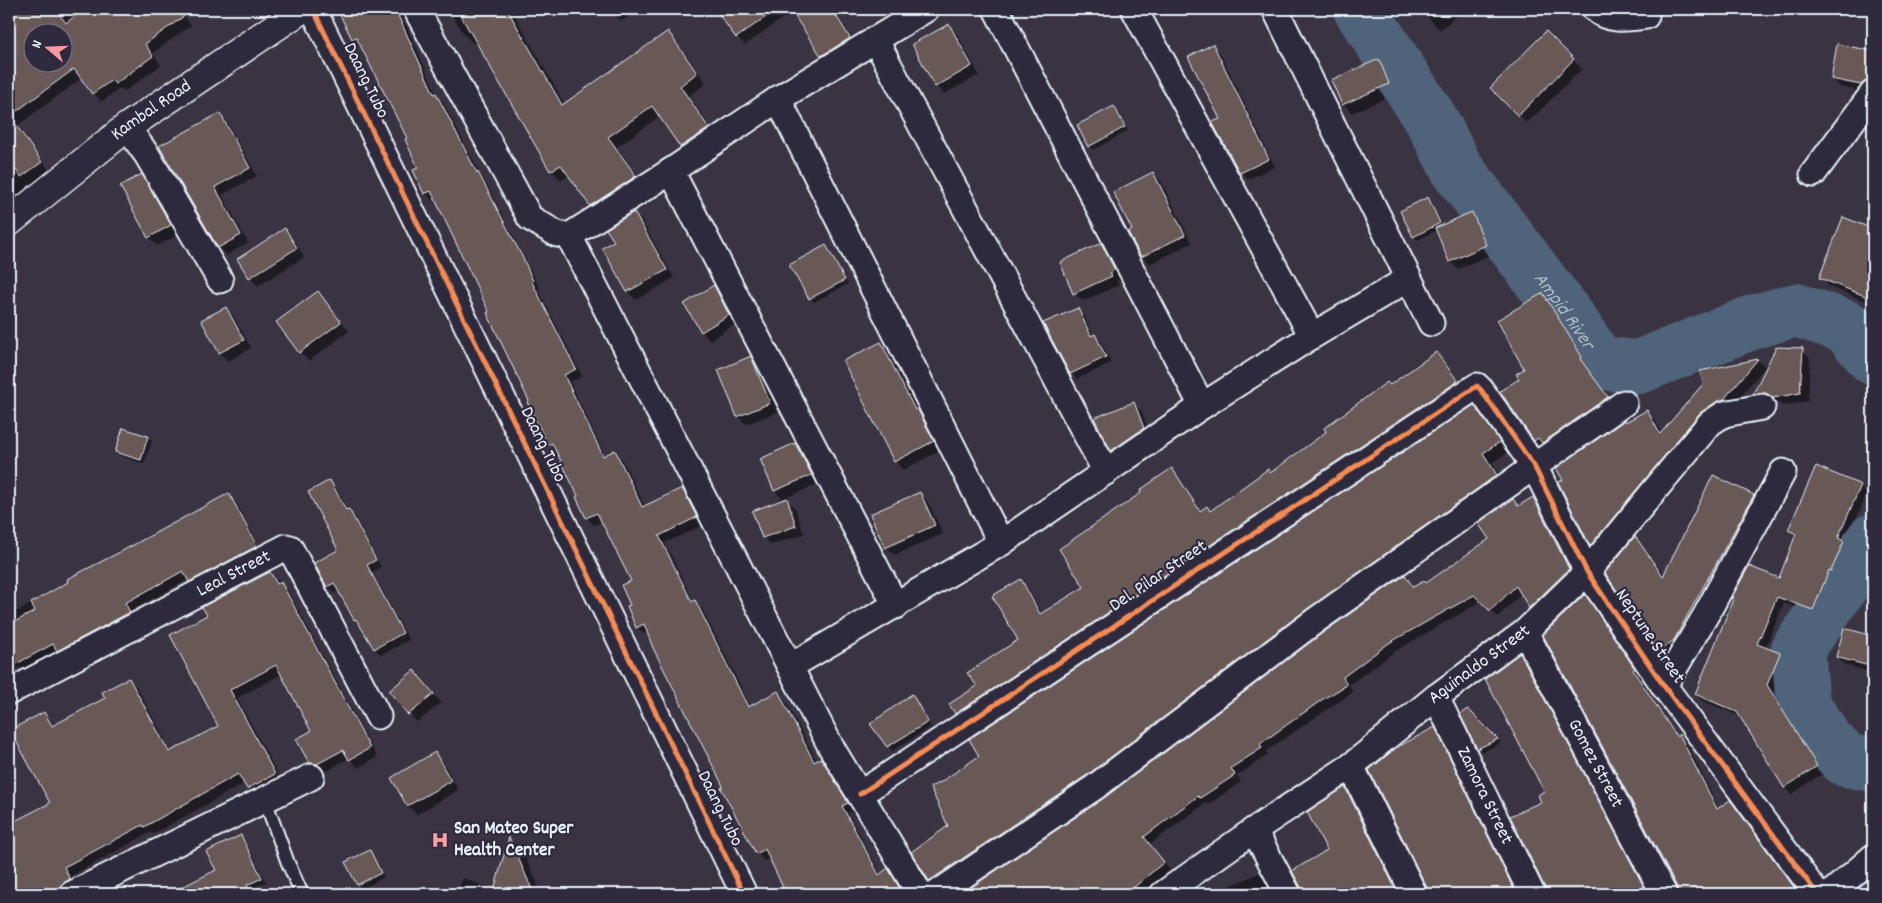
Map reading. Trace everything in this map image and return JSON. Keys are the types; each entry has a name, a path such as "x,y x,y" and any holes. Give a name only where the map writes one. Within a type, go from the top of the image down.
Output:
{"main road":[{"name":"Kambal Road","path":"9,222 128,127 302,9"}],"street":[{"name":"Daang Tubo","path":"313,9 744,894"},
{"path":"416,9 530,218 556,234 570,236 778,99 926,9"},
{"path":"996,9 1202,406"},
{"path":"1134,9 1312,336"},
{"path":"1275,9 1430,323"},
{"path":"1595,9 1599,13 1620,20 1646,16"},
{"path":"875,39 1106,472"},
{"path":"1813,174 1873,93"},
{"path":"778,99 1001,543"},
{"path":"128,127 147,155 220,280"},
{"path":"671,171 896,606"},
{"path":"570,236 832,747 920,894"},
{"path":"791,666 1001,543 1202,406 1408,278"},
{"name":"Neptune Street","path":"1475,386 1481,390 1534,466 1587,572 1664,686 1817,894"},
{"name":"Del. Pilar Street","path":"860,794 1475,386"},
{"path":"936,894 1095,787 1316,620 1624,403"},
{"name":"Aguinaldo Street","path":"1166,894 1254,830 1351,766 1436,697 1525,632 1587,572 1710,422 1724,414 1762,407"},
{"path":"1664,686 1707,613 1783,472"},
{"name":"Leal Street","path":"9,692 286,547 290,548 378,716"},
{"name":"Gomez Street","path":"1525,632 1664,894"},
{"name":"Zamora Street","path":"1436,697 1532,894"},
{"path":"1351,766 1414,894"},
{"path":"72,894 311,777"},
{"path":"1254,830 1288,894"},
{"path":"1830,894 1873,857"}],"lane":[{"path":"265,800 288,863 302,894"}],"building":[{"path":"9,9 55,9 65,22 22,22 22,72 70,72 10,116 42,162 21,177 9,160"},
{"path":"84,9 194,9 145,44 153,56 115,84 112,80 92,94 74,69 72,70 72,22 67,22"},
{"path":"337,9 395,9 434,94 436,93 524,260 532,282 576,369 564,375 603,456 615,450 642,507 682,488 697,517 659,536 692,602 695,600 748,707 778,691 814,762 821,758 846,799 848,803 842,806 879,875 888,868 903,894 786,894 765,849 756,854 721,788 723,786 653,648 644,624 636,628 627,606 630,605 621,585 631,581 597,513 586,518 576,497 578,496 552,443 548,445 487,313 489,312 431,191 424,194 413,170 418,168 405,139 407,138 356,37 352,39"},
{"path":"457,9 507,9 562,105 668,31 697,73 680,86 709,128 680,147 652,106 608,137 636,176 590,206 561,165 550,171"},
{"path":"715,9 777,9 736,38"},
{"path":"790,9 832,9 850,38 821,56"},
{"path":"949,24 972,66 935,87 912,44"},
{"path":"1546,31 1574,59 1518,116 1490,88"},
{"path":"1213,44 1269,159 1240,173 1212,122 1220,119 1188,57"},
{"path":"1837,44 1873,51 1873,79 1867,80 1861,85 1831,79"},
{"path":"1379,59 1389,84 1342,105 1331,80"},
{"path":"1114,106 1125,127 1088,147 1077,125"},
{"path":"220,113 250,168 215,187 241,235 218,248 159,146"},
{"path":"1153,172 1185,235 1141,257 1128,232 1132,230 1113,192"},
{"path":"142,174 171,225 148,238 120,186"},
{"path":"1428,197 1440,223 1413,237 1400,211"},
{"path":"634,212 667,270 627,292 602,248 614,241 606,229"},
{"path":"1472,212 1486,245 1449,262 1435,228"},
{"path":"1843,217 1873,229 1873,299 1819,278"},
{"path":"285,228 297,248 249,278 237,259"},
{"path":"1101,243 1115,270 1110,273 1112,276 1073,294 1060,262"},
{"path":"826,245 845,280 809,299 789,265"},
{"path":"714,285 729,315 701,332 684,304"},
{"path":"318,291 341,322 299,353 276,322"},
{"path":"1543,293 1582,357 1580,359 1608,397 1542,443 1538,438 1534,441 1500,391 1519,379 1516,374 1524,369 1497,320"},
{"path":"226,307 244,340 219,353 201,320"},
{"path":"1078,308 1091,336 1095,334 1106,357 1070,374 1043,323"},
{"path":"881,342 915,410 917,408 934,441 894,462 843,361"},
{"path":"1776,347 1803,348 1800,393 1773,398 1766,393 1753,394"},
{"path":"1436,352 1458,381 955,714 949,704 977,686 967,673 1018,640 992,596 1021,579 1040,614 1084,587 1059,549 1141,493 1140,490 1172,468 1200,511 1207,506 1210,511 1268,469 1270,473 1326,432 1324,428 1387,382 1390,385"},
{"path":"751,356 770,403 737,417 718,370"},
{"path":"1758,359 1724,399 1716,402 1699,414 1590,546 1558,482 1563,480 1556,468 1625,420 1626,422 1647,410 1660,434 1703,384 1700,371"},
{"path":"1134,402 1144,428 1111,451 1094,418"},
{"path":"1474,405 1500,442 1483,453 1497,475 1307,609 1087,775 929,881 911,852 948,826 930,787 941,782 979,756 969,739"},
{"path":"123,428 148,436 141,460 115,452"},
{"path":"795,443 812,475 774,491 760,459"},
{"path":"1816,466 1861,485 1838,538 1844,541 1831,571 1829,570 1813,610 1777,597 1757,644 1780,653 1767,685 1817,766 1784,788 1737,712 1695,694 1734,597 1731,599 1749,566 1779,578 1796,534 1788,530"},
{"path":"1713,475 1754,495 1674,640 1658,652 1605,573 1635,536 1663,576"},
{"path":"330,480 346,510 349,509 376,560 367,565 403,633 374,649 356,619 354,620 334,583 327,587 314,563 338,550 308,492"},
{"path":"920,492 935,525 885,548 870,514"},
{"path":"229,493 257,546 189,582 183,571 125,603 130,612 57,651 53,644 16,664 9,651 9,625 35,611 31,603 68,582 67,579"},
{"path":"1533,497 1569,569 1529,608 1516,586 1490,611 1474,595 1389,643 1343,677 1347,685 1323,699 1260,744 1262,748 1231,768 1235,775 1200,798 1198,796 1144,837 1164,862 1126,894 961,894 1104,798 1324,632 1405,575 1413,587 1424,581 1426,583 1489,539 1478,523 1513,499 1518,506"},
{"path":"787,498 796,526 762,538 752,511"},
{"path":"270,572 277,584 281,582 370,748 349,760 343,750 317,764 309,763 296,739 311,731 276,665 230,690 275,774 247,789 238,774 144,827 143,825 64,867 70,879 60,886 58,894 9,894 9,824 50,803 10,730 44,712 52,726 105,698 102,692 129,678 169,752 218,726 170,635 207,615 202,607"},
{"path":"1585,594 1677,737 1679,734 1717,809 1730,800 1799,894 1678,894 1677,887 1543,635"},
{"path":"1844,628 1873,636 1873,667 1836,657"},
{"path":"1520,653 1648,894 1546,894 1545,888 1510,816 1541,802 1538,795 1544,791 1485,679"},
{"path":"414,670 434,694 408,715 389,691"},
{"path":"912,694 928,722 887,747 870,724"},
{"path":"1468,709 1498,739 1477,749 1460,714"},
{"path":"1435,727 1516,894 1428,894 1427,888 1369,770 1396,748"},
{"path":"435,752 451,781 407,806 391,778"},
{"path":"1345,787 1398,894 1302,894 1301,887 1292,871 1327,850 1307,812"},
{"path":"241,835 262,878 247,885 252,894 168,894 216,870 206,852"},
{"path":"509,837 534,894 493,894"},
{"path":"370,850 381,873 357,885 345,862"}],"waterway":[{"name":"Ampid River","path":"1360,9 1432,121 1457,169 1568,317 1599,363 1638,367 1756,321 1796,310 1847,327 1873,358"},
{"name":"Ampid River","path":"1873,540 1798,649 1803,704 1827,741 1846,760 1873,765"}],"cycle path":[{"path":"313,9 744,894"},
{"path":"860,794 1477,386 1534,466 1587,572 1664,686 1817,894"}],"place":[{"name":"San Mateo Super Health Center","path":"440,840"}]}
